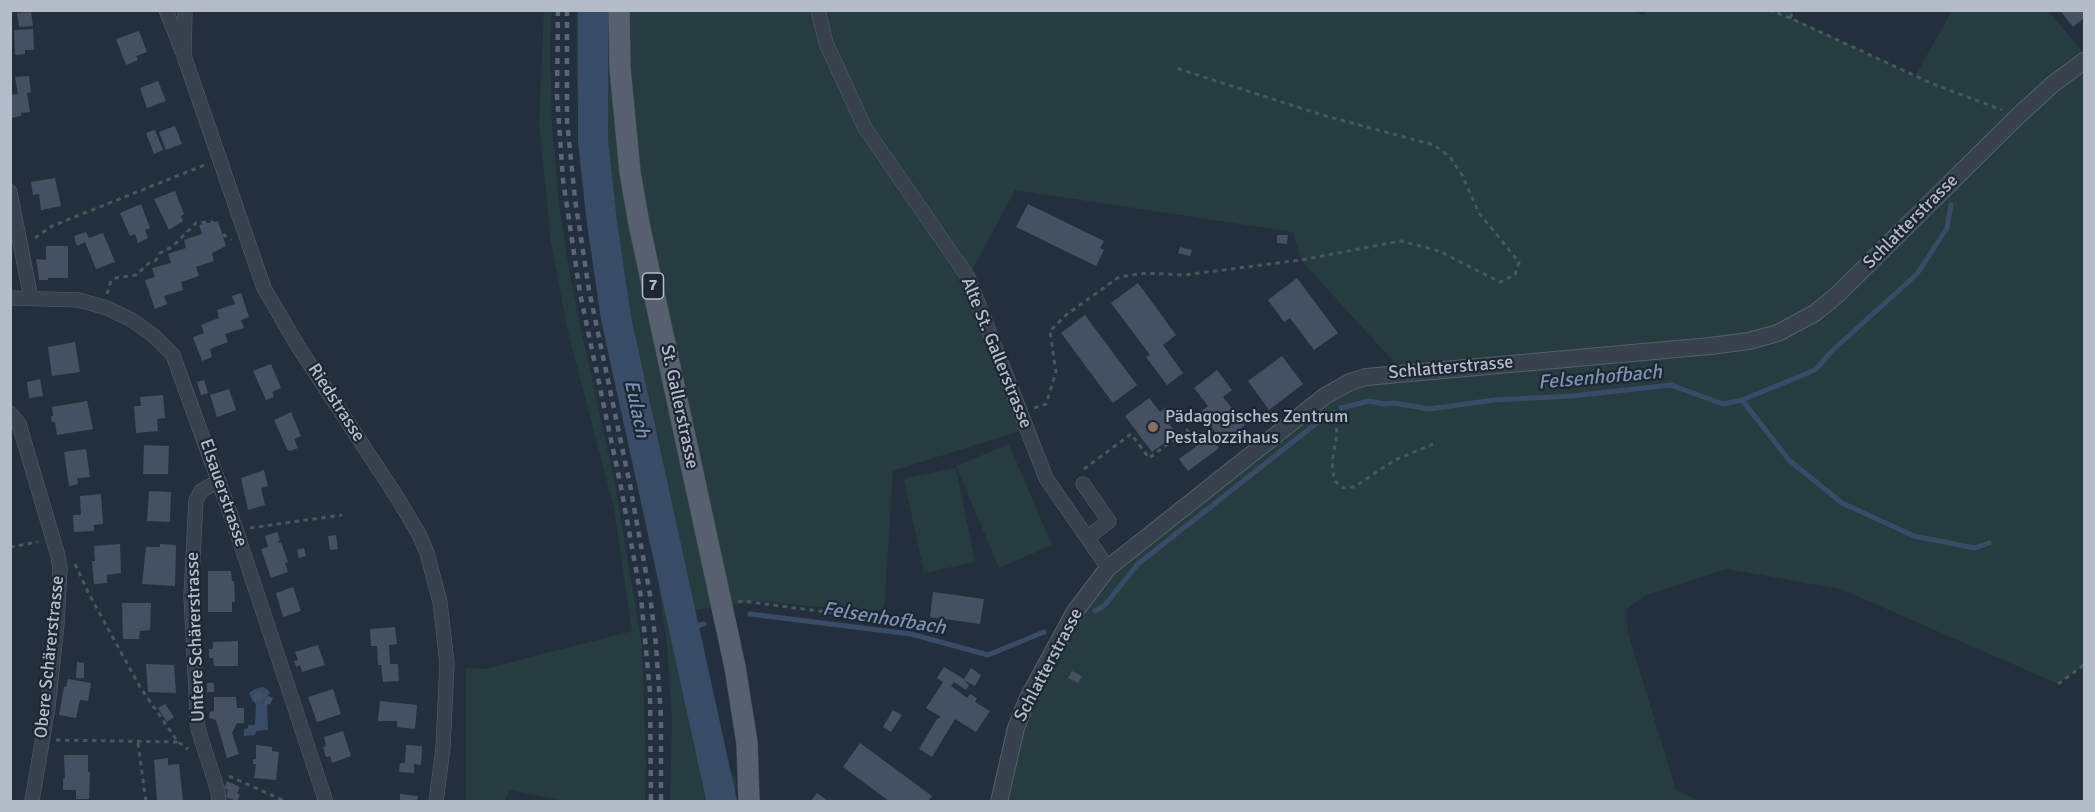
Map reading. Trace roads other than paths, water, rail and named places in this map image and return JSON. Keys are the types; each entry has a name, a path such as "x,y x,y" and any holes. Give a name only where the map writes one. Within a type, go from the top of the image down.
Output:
{"main road":[{"name":"St. Gallerstrasse","path":"619,10 624,121 632,182 740,695 747,743 749,801"}],"street":[{"path":"166,10 184,56"},
{"name":"Riedstrasse","path":"185,10 184,56 264,288 299,348 395,494 427,552 441,602 447,664 443,748 436,801"},
{"name":"Alte St. Gallerstrasse","path":"818,10 826,43 865,128 968,278 1046,478 1108,568"},
{"name":"Schlatterstrasse","path":"999,801 1016,728 1028,698 1074,613 1108,568 1325,396 1350,382 1366,377 1720,345 1749,341 1778,333 1815,313 1838,294 2018,116 2054,84 2085,61"},
{"path":"10,192 31,298"},
{"name":"Elsauerstrasse","path":"10,298 80,300 107,308 132,320 154,336 173,355 236,530 326,801"},
{"name":"Obere Schärerstrasse","path":"10,413 19,424 60,569 48,707 32,801"},
{"name":"Untere Schärerstrasse","path":"219,482 201,491 196,500 191,596 198,729 218,791 219,801"},
{"path":"1083,484 1109,521 1088,538"}],"water":[{"path":"262,687 270,693 261,705 267,705 268,730 256,731 255,735 244,736 244,729 248,728 248,725 255,725 256,704 249,693"}],"waterway":[{"name":"Eulach","path":"593,10 593,141 616,318 722,802"},
{"name":"Felsenhofbach","path":"1341,408 1370,401 1429,409 1494,400 1572,396 1671,385 1723,404 1742,400 1815,370 1833,350 1917,274 1947,228 1951,205"},
{"path":"1742,400 1789,460 1842,503 1914,536 1975,548 1989,543"},
{"name":"Felsenhofbach","path":"1095,611 1104,606 1138,564 1327,415"},
{"name":"Felsenhofbach","path":"750,614 911,634 988,655 1044,632"},
{"name":"Felsenhofbach","path":"685,629 704,624"}],"railway":[{"path":"558,10 557,95 563,180 580,293 621,487 641,597 650,692 651,802"},
{"path":"567,10 567,121 575,199 589,290 630,485 650,595 661,717 661,802"}],"place":[{"name":"Pädagogisches Zentrum Pestalozzihaus","path":"1153,427"}]}
